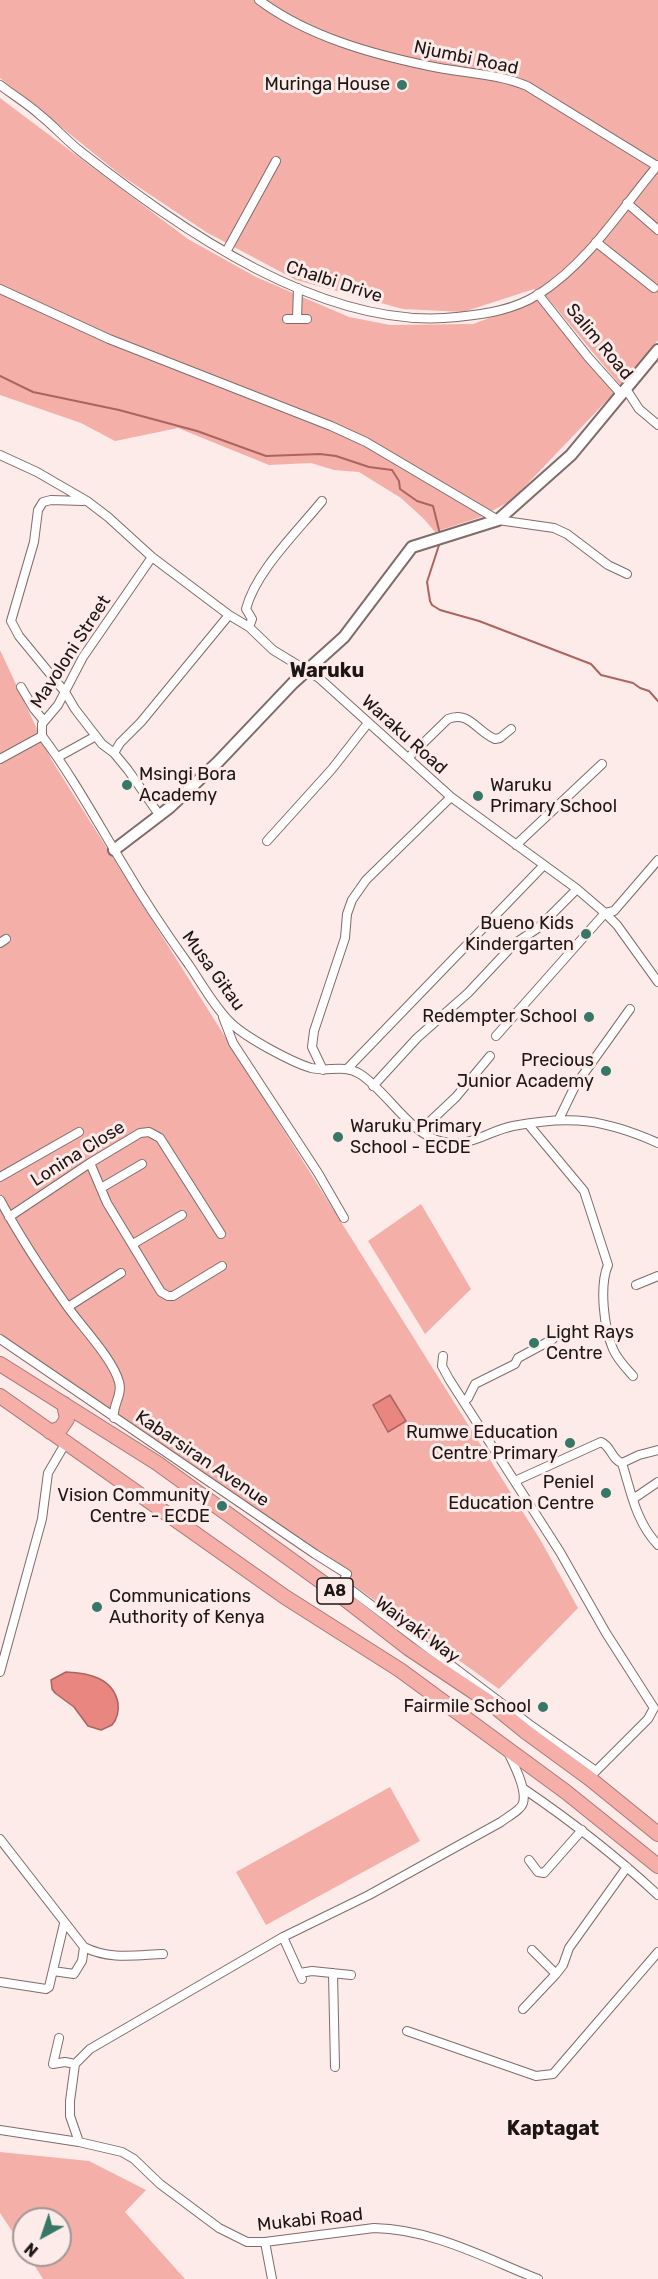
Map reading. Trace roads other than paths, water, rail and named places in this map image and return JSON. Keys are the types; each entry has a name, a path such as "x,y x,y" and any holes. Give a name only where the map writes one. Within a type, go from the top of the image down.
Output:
{"highway":[{"name":"Waiyaki Way","path":"0,1364 157,1463 340,1588 408,1648 489,1702 526,1732 593,1774 658,1834"},
{"name":"A8","path":"0,1396 285,1597 400,1670 508,1752 566,1792 658,1866"},
{"path":"50,1432 61,1428 67,1419 64,1404"}],"street":[{"name":"Njumbi Road","path":"260,0 312,31 378,54 429,66 512,80 527,86 657,166"},
{"name":"Chalbi Drive","path":"0,86 39,113 77,149 110,174 193,232 226,252 298,288 376,313 410,318 440,319 493,312 515,306 538,294 571,270 657,166"},
{"path":"226,252 276,161"},
{"path":"627,203 658,230"},
{"path":"596,242 654,288"},
{"path":"297,319 298,288"},
{"path":"0,289 109,339 331,426 366,442 498,520 554,528 567,534 608,564 627,574"},
{"name":"Salim Road","path":"538,294 588,357 624,392 658,350"},
{"path":"287,319 307,319"},
{"path":"114,850 160,816 218,762 292,682 344,637 412,547 498,520 570,454 624,392 658,425"},
{"name":"Waraku Road","path":"0,455 37,472 87,501 152,557 229,615 249,627 273,650 319,678 451,797 577,889 605,914 616,925 658,982"},
{"path":"87,501 51,500 43,502 38,510 34,542 11,621 19,636 65,692 102,744 114,753 160,816"},
{"path":"249,627 252,619 246,609 249,598 265,572 322,501"},
{"name":"Mavoloni Street","path":"42,736 42,724 58,705 83,657 152,557"},
{"path":"114,753 229,615"},
{"path":"21,687 44,721"},
{"path":"408,758 448,719 454,717 467,718 495,739 500,738 511,729"},
{"path":"267,841 332,769 368,723"},
{"path":"0,759 42,736"},
{"name":"Musa Gitau","path":"42,736 58,757 176,947 232,1024 247,1035 311,1068 323,1070 348,1068"},
{"path":"58,757 96,736"},
{"path":"516,845 602,764"},
{"path":"323,1070 312,1047 345,938 347,914 352,900 366,880 451,797"},
{"path":"496,1036 605,914 614,911 658,860"},
{"path":"544,865 348,1068 361,1074 421,1130 435,1140 464,1144 511,1126 559,1119 616,1126 658,1143"},
{"path":"374,1086 417,1038 468,993 514,944 538,928 577,889"},
{"path":"559,1119 575,1086 630,1009"},
{"path":"220,1010 233,1043 318,1173 344,1218"},
{"path":"421,1130 456,1097 490,1056"},
{"path":"529,1125 584,1191 608,1265 604,1274 603,1293 610,1340 614,1351 633,1376"},
{"path":"0,1177 79,1132"},
{"name":"Lonina Close","path":"9,1216 90,1162 140,1133 148,1132 156,1134 221,1234"},
{"path":"90,1162 107,1203 161,1292 168,1296 179,1293 222,1266"},
{"path":"101,1188 142,1164"},
{"name":"Kabarsiran Avenue","path":"0,1200 68,1307 119,1380 120,1393 114,1408 114,1418 347,1574 340,1588"},
{"path":"133,1244 182,1215"},
{"path":"68,1307 121,1273"},
{"path":"636,1285 658,1276"},
{"path":"0,1339 114,1418 106,1431"},
{"path":"463,1401 468,1398 475,1384 515,1364 518,1358 553,1339"},
{"path":"443,1356 442,1366 560,1552 606,1634 654,1708 648,1719 593,1774"},
{"path":"515,1481 601,1442 605,1443 618,1462 622,1463 638,1516 658,1545"},
{"path":"0,1672 42,1519 48,1473 65,1444"},
{"path":"622,1463 658,1450"},
{"path":"633,1498 658,1482"},
{"path":"79,2142 69,2110 75,2064 90,2049 283,1937 369,1895 501,1822 520,1808 524,1802 524,1789 508,1752"},
{"path":"524,1789 582,1830 658,1895"},
{"path":"529,1860 538,1872 544,1873 582,1830"},
{"path":"0,1839 84,1947 103,1955 163,1954"},
{"path":"523,2009 563,1965 569,1948 627,1867"},
{"path":"0,1982 46,1989 50,1984 64,1923"},
{"path":"283,1937 301,1976 312,1971 351,1975"},
{"path":"53,1971 74,1974 82,1961 84,1947"},
{"path":"532,1950 556,1974"},
{"path":"407,2031 536,2076 553,2074 658,1952"},
{"path":"333,1973 335,2067"},
{"path":"59,2038 53,2064 75,2064"},
{"name":"Mukabi Road","path":"0,2130 79,2142 128,2155 160,2184 219,2228 247,2242 265,2242 338,2231 392,2228 446,2242 538,2279"},
{"path":"265,2242 272,2279"}],"waterway":[{"path":"0,376 33,392 119,410 197,431 266,456 320,454 336,456 369,467 392,470 399,481 400,489 417,501 433,506 440,534"},
{"path":"440,542 427,582 432,605 440,610 479,621 591,664 601,675 633,683 649,691 658,701"}],"place":[{"name":"Muringa House","path":"402,85"},
{"name":"Msingi Bora Academy","path":"127,785"},
{"name":"Waruku Primary School","path":"478,796"},
{"name":"Bueno Kids Kindergarten","path":"586,934"},
{"name":"Redempter School","path":"589,1017"},
{"name":"Precious Junior Academy","path":"606,1071"},
{"name":"Waruku Primary School - ECDE","path":"338,1137"},
{"name":"Light Rays Centre","path":"534,1343"},
{"name":"Rumwe Education Centre Primary","path":"570,1443"},
{"name":"Peniel Education Centre","path":"606,1493"},
{"name":"Vision Community Centre - ECDE","path":"222,1506"},
{"name":"Communications Authority of Kenya","path":"97,1607"},
{"name":"Fairmile School","path":"543,1707"}],"district":[{"name":"Waruku","path":"327,671"},
{"name":"Kaptagat","path":"553,2129"}]}
